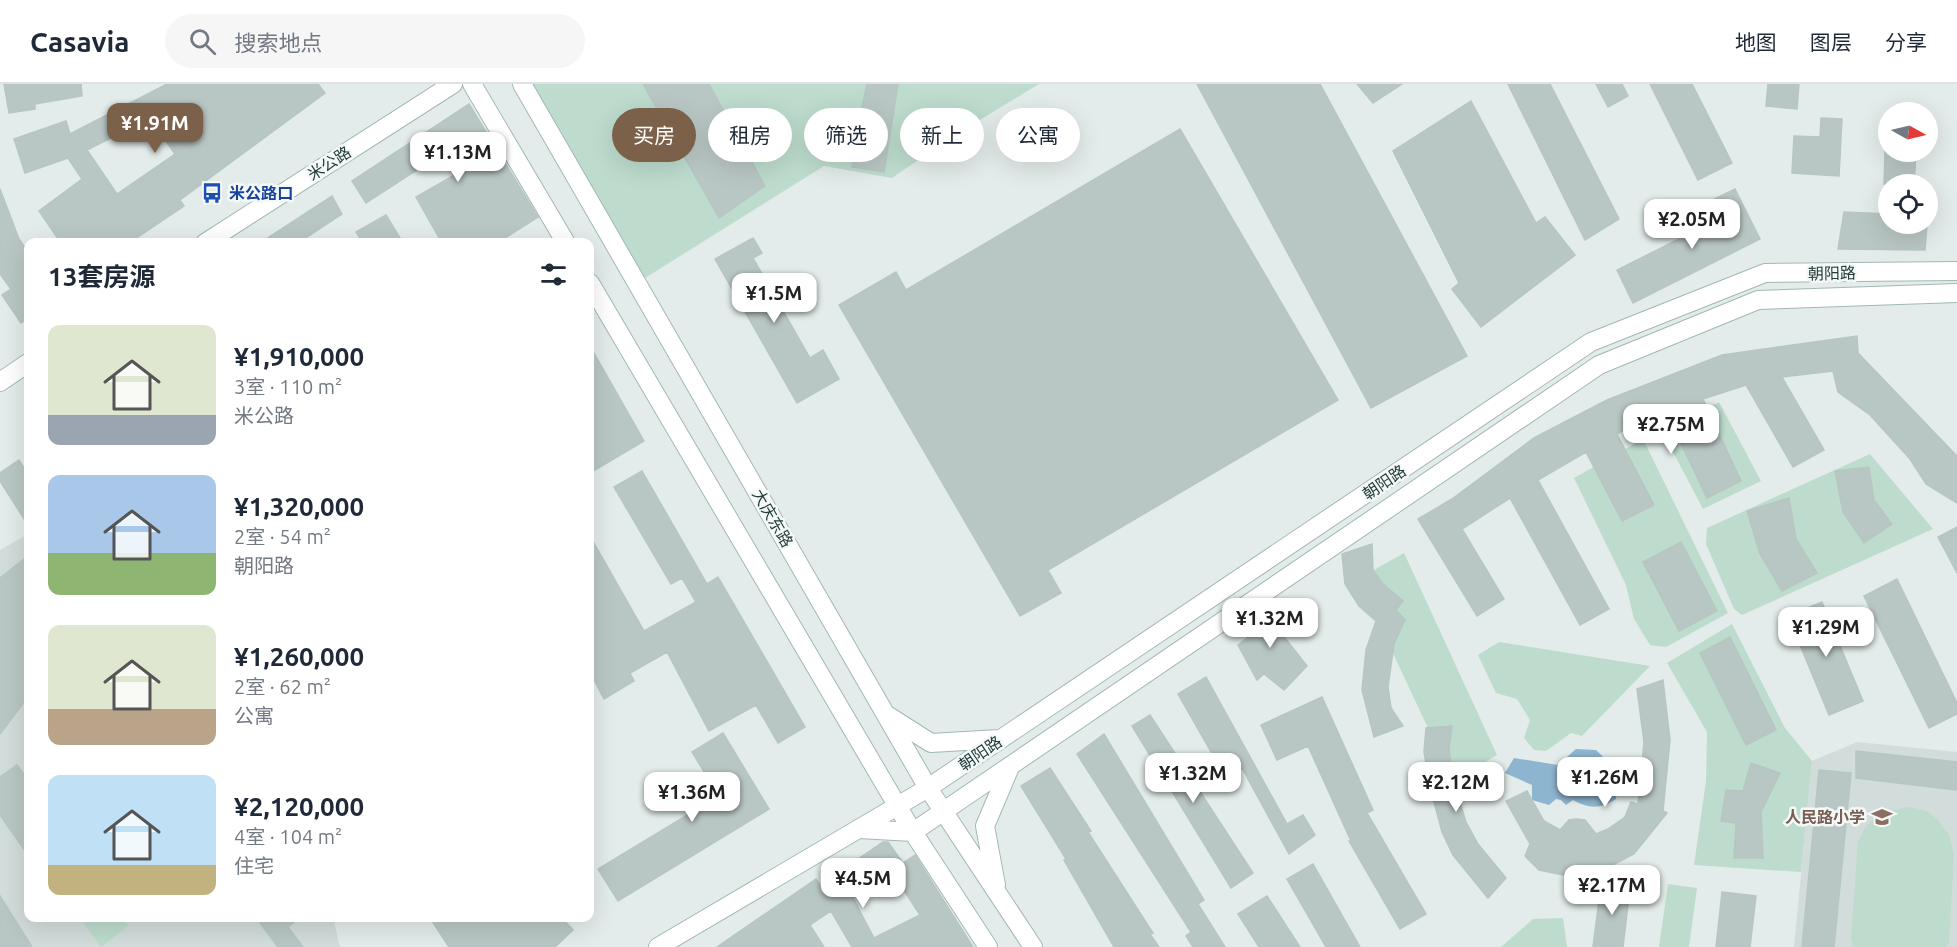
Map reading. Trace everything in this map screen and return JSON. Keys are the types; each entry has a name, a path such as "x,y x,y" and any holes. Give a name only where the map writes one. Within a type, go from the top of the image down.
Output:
{"main road":[{"name":"米公路","path":"213,238 453,84"},
{"path":"472,84 563,238"},
{"name":"大庆东路","path":"522,84 928,788 1033,947"},
{"name":"朝阳路","path":"658,947 928,788 1591,342 1765,273 1957,271"},
{"path":"594,290 897,806 988,947"},
{"name":"朝阳路","path":"913,832 1599,365 1758,300 1957,293"},
{"path":"0,382 24,366"},
{"path":"886,714 931,743 1001,739"},
{"path":"997,893 985,826 1010,767"},
{"path":"859,829 913,832"}],"shaded area":[{"path":"24,536 24,922 334,922 340,947 0,947 0,550"},
{"name":"人民路小学","path":"1857,742 1957,752 1957,947 1794,947 1812,761"}],"green space":[{"path":"522,84 1039,84 996,108 984,117 984,108 900,108 900,162 915,162 892,178 824,166 637,283"},
{"path":"1719,402 1761,481 1703,509 1662,431"},
{"path":"1643,439 1728,613 1666,647 1650,645 1634,619 1626,585 1574,478"},
{"path":"1870,454 1933,529 1742,615 1734,609 1706,544 1707,528"},
{"path":"1404,553 1497,755 1453,781 1358,579"},
{"path":"1732,624 1785,728 1812,761 1801,872 1694,865 1706,781 1707,732 1667,663"},
{"path":"1499,642 1650,666 1582,736 1571,733 1546,751 1534,750 1524,738 1530,720 1517,699 1496,693 1478,655"},
{"path":"1908,807 1927,811 1937,819 1949,835 1954,855 1949,943 1946,947 1853,947 1851,938 1858,841 1867,825 1882,813"},
{"path":"1668,884 1697,888 1689,947 1659,947"},
{"path":"1563,918 1567,947 1501,947 1533,919"},
{"path":"83,922 125,922 128,926 101,947"}],"water":[{"path":"1576,749 1596,750 1607,761 1614,772 1616,799 1595,807 1573,800 1566,805 1556,799 1549,805 1532,800 1532,785 1505,773 1514,758 1558,765"}],"building":[{"path":"4,84 81,84 82,96 35,104 35,109 9,113"},
{"path":"167,84 318,84 325,93 180,200 184,206 136,238 58,238 39,211 82,179 68,158 25,173 14,139 66,121 70,134","holes":["150,118 175,154 117,194 87,150"]},
{"path":"643,84 709,84 722,108 708,108 708,162 752,162 765,186 719,218 687,162 696,162 696,108 657,108"},
{"path":"867,84 898,84 888,147 888,108 862,108"},
{"path":"1197,84 1320,84 1467,356 1371,408"},
{"path":"1357,84 1402,84 1373,103"},
{"path":"1508,84 1550,84 1619,219 1585,240"},
{"path":"1596,84 1622,84 1628,96 1608,107"},
{"path":"1650,84 1692,84 1732,163 1698,180"},
{"path":"1768,84 1799,84 1797,109 1766,106"},
{"path":"1471,101 1536,223 1545,217 1575,255 1481,327 1452,289 1459,283 1393,151"},
{"path":"469,104 538,217 505,238 439,238 416,197 465,169 452,147 366,203 352,181"},
{"path":"1821,118 1842,119 1839,176 1792,173 1794,136 1820,137"},
{"path":"1180,129 1338,400 1048,570 1061,593 1020,616 839,305 896,272 906,290"},
{"path":"853,162 886,162 884,172 852,167"},
{"path":"1885,162 1915,162 1915,174 1884,174"},
{"path":"0,189 19,239 24,246 24,321 21,323 2,295 11,289 0,274"},
{"path":"1735,189 1760,239 1633,303 1617,270 1719,219 1710,201"},
{"path":"332,196 342,214 306,238 268,238"},
{"path":"1844,212 1878,214 1878,234 1926,234 1925,250 1838,249"},
{"path":"386,215 400,238 360,238 356,232"},
{"path":"753,238 762,253 753,258 810,358 823,350 839,379 797,403 715,259"},
{"path":"1857,336 1858,353 1957,456 1957,503 1926,484 1910,459 1870,415 1838,392 1833,371 1782,377 1824,450 1793,467 1746,385 1703,399 1741,481 1707,498 1666,412 1645,418 1617,434 1654,505 1622,521 1586,452 1538,480 1609,609 1580,625 1510,498 1462,529 1504,599 1477,616 1418,519 1452,499 1534,438 1607,400 1722,355"},
{"path":"594,353 644,441 594,471"},
{"path":"19,460 24,468 24,519 0,481 0,473"},
{"path":"1869,467 1874,500 1892,524 1864,543 1843,512 1835,471"},
{"path":"642,471 707,584 718,577 805,727 778,743 756,705 709,731 667,652 630,673 634,681 604,699 594,680 594,543 644,631 696,602 682,578 671,584 614,487"},
{"path":"1789,498 1796,539 1817,573 1782,591 1760,554 1747,511"},
{"path":"1957,527 1957,573 1938,537"},
{"path":"1681,542 1717,611 1679,631 1643,562"},
{"path":"1372,544 1373,570 1382,583 1403,601 1396,610 1405,620 1394,644 1388,687 1391,708 1403,726 1374,737 1362,690 1366,650 1376,621 1359,606 1345,584 1342,554"},
{"path":"24,559 24,702 0,734 0,578"},
{"path":"1897,579 1957,703 1957,714 1929,728 1864,596"},
{"path":"1271,602 1285,638 1307,666 1284,690 1264,674 1257,680 1238,645 1247,638 1244,621"},
{"path":"1822,602 1863,701 1829,715 1788,616"},
{"path":"1730,637 1776,730 1746,745 1700,653"},
{"path":"1206,677 1287,824 1303,815 1315,835 1289,854 1242,768 1226,778 1178,694"},
{"path":"1663,680 1670,740 1663,811 1667,813 1634,854 1603,870 1578,878 1539,870 1525,856 1530,844 1506,801 1527,791 1544,821 1560,830 1569,820 1585,820 1596,834 1625,817 1631,802 1638,804 1644,742 1637,689"},
{"path":"1322,697 1373,810 1367,813 1426,914 1400,929 1349,841 1351,841 1308,746 1277,760 1261,725"},
{"path":"1150,715 1253,873 1231,888 1132,726"},
{"path":"1452,726 1449,749 1453,781 1466,822 1478,844 1506,878 1488,898 1453,855 1442,832 1430,787 1424,752 1426,728"},
{"path":"723,733 769,809 618,901 598,869 719,796 692,752"},
{"path":"1104,734 1204,900 1198,904 1225,947 1193,947 1186,936 1191,932 1077,754"},
{"path":"1856,751 1957,762 1957,790 1856,778"},
{"path":"1751,763 1780,773 1761,812 1763,858 1734,858 1736,823 1721,821 1726,790 1743,791"},
{"path":"17,765 24,775 24,849 0,815 0,777"},
{"path":"1050,768 1091,831 1088,832 1153,933 1150,934 1159,947 1114,947 1064,860 1066,859 1021,786"},
{"path":"1819,770 1851,773 1834,947 1802,947"},
{"path":"883,842 888,842 903,863 915,855 973,947 852,947 831,911 810,925 824,947 717,947 816,879 820,885","holes":["891,870 920,915 874,938 852,896"]},
{"path":"1313,864 1360,947 1326,947 1287,879"},
{"path":"1601,884 1630,887 1623,947 1593,947"},
{"path":"1722,892 1756,896 1750,947 1716,947"},
{"path":"0,896 32,947 0,947"},
{"path":"1267,896 1300,947 1259,947 1238,914"},
{"path":"294,922 288,927 303,947 278,947 260,923"},
{"path":"433,922 566,922 573,930 555,947 449,947"}],"place":[{"name":"米公路口","path":"212,193"},
{"name":"人民路小学","path":"1882,817"}]}
